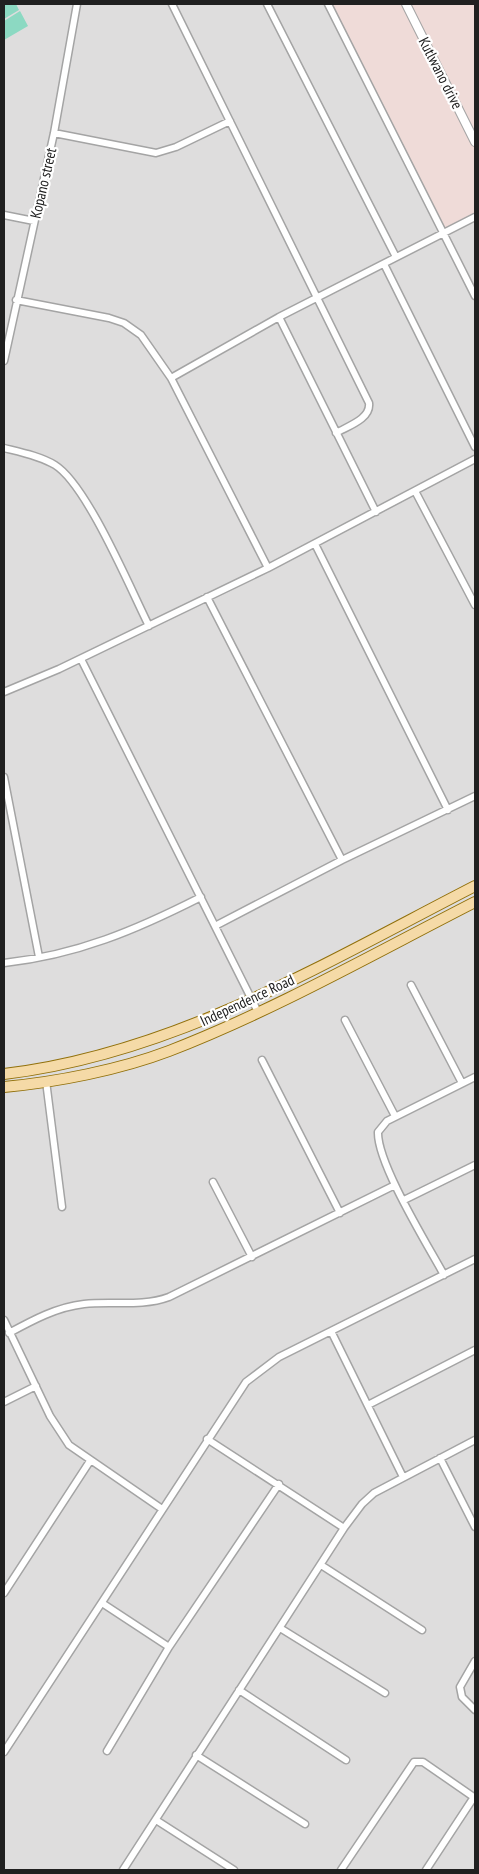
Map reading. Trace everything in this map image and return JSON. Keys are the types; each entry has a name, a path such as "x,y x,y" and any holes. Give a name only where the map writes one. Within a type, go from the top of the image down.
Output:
{"main road":[{"name":"Independence Road","path":"4,1074 63,1064 126,1049 163,1037 252,999 475,886"},
{"name":"Independence Road","path":"4,1087 46,1081 131,1063 168,1051 258,1012 475,902"}],"street":[{"name":"Kopano street","path":"4,361 54,133 77,4"},
{"path":"172,4 318,297 370,406 366,416 336,432"},
{"path":"267,4 396,257"},
{"path":"328,4 475,296"},
{"name":"Kutlwano drive","path":"406,4 475,142"},
{"path":"54,133 138,151 160,153 230,121"},
{"path":"4,215 34,221"},
{"path":"171,378 279,317 475,217"},
{"path":"384,264 475,447"},
{"path":"16,300 124,323 141,335 171,378 268,568"},
{"path":"279,317 376,512"},
{"path":"4,448 54,465 76,486 90,508 149,626"},
{"path":"4,692 81,659 268,568 475,459"},
{"path":"416,491 475,605"},
{"path":"315,544 448,810"},
{"path":"207,597 342,860"},
{"path":"81,659 258,1012"},
{"path":"4,777 39,957"},
{"path":"215,926 342,860 475,796"},
{"path":"4,963 60,954 114,938 201,897"},
{"path":"411,985 462,1084"},
{"path":"345,1020 395,1116"},
{"path":"262,1060 340,1213"},
{"path":"444,1275 396,1185 378,1141 381,1126 395,1116 475,1077"},
{"path":"46,1081 62,1207"},
{"path":"404,1200 475,1165"},
{"path":"213,1182 252,1257"},
{"path":"9,1333 30,1321 66,1307 98,1303 140,1303 164,1299 396,1185"},
{"path":"4,1752 207,1439 240,1390 252,1376 279,1357 475,1259"},
{"path":"4,1320 61,1435 69,1445 162,1509"},
{"path":"331,1331 403,1477"},
{"path":"368,1405 475,1350"},
{"path":"4,1402 36,1386"},
{"path":"207,1439 344,1528"},
{"path":"123,1870 196,1754 344,1528 362,1504 374,1493 475,1440"},
{"path":"440,1458 475,1527"},
{"path":"4,1592 90,1461"},
{"path":"107,1751 169,1647 279,1484"},
{"path":"321,1565 422,1630"},
{"path":"102,1603 169,1647"},
{"path":"280,1628 385,1693"},
{"path":"475,1662 460,1687 462,1697 475,1710"},
{"path":"239,1690 346,1760"},
{"path":"196,1754 305,1824"},
{"path":"341,1870 414,1762 423,1762 475,1798 426,1870"},
{"path":"156,1820 234,1870"}],"shaded area":[{"path":"4,4 475,4 475,1870 4,1870"},
{"path":"328,4 475,4 475,217 444,233"}],"green space":[{"path":"4,4 16,4 19,10 4,19"},
{"path":"20,11 28,26 4,40 4,21"}]}
